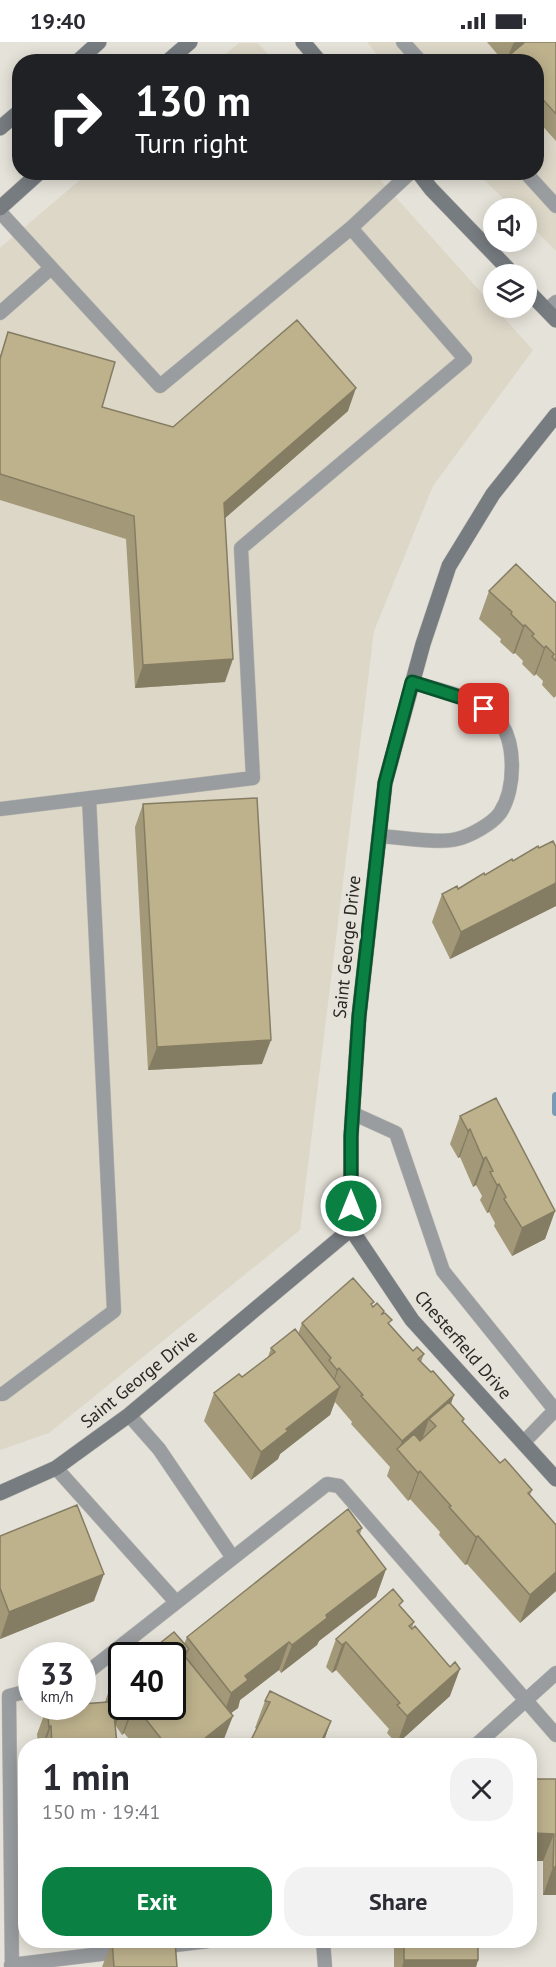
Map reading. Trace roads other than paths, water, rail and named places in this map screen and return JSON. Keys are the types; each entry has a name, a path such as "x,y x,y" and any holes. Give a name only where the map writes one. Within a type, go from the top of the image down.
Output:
{"street":[{"path":"176,54 190,42"},
{"path":"303,42 313,54"},
{"path":"0,128 12,118"},
{"path":"0,210 32,180"},
{"path":"424,180 503,264"},
{"path":"537,298 553,310"},
{"name":"Saint George Drive","path":"0,1493 56,1468 129,1415 351,1229 352,1113 359,1016 385,783 412,682 449,566 494,494 556,415"},
{"name":"Chesterfield Drive","path":"351,1229 412,1320 556,1479"}],"lane":[{"path":"403,42 414,54"},
{"path":"0,210 160,386 351,228 402,180"},
{"path":"532,180 556,206"},
{"path":"0,809 253,778 241,548 465,359 351,228"},
{"path":"0,313 51,268"},
{"path":"379,836 435,840 457,839 488,823 500,813 510,789 512,758 508,737 496,717 472,701 412,682"},
{"path":"0,1394 114,1311 89,798"},
{"path":"352,1113 396,1133 442,1271 555,1410 523,1443"},
{"path":"129,1415 159,1449 233,1558"},
{"path":"56,1468 176,1602"},
{"path":"96,1665 327,1484 339,1486 556,1736"},
{"path":"484,1738 556,1673"},
{"path":"18,1694 9,1696 12,1966 152,1948"},
{"path":"324,1948 325,1967"}],"waterway":[{"path":"556,1096 556,1112"}]}
